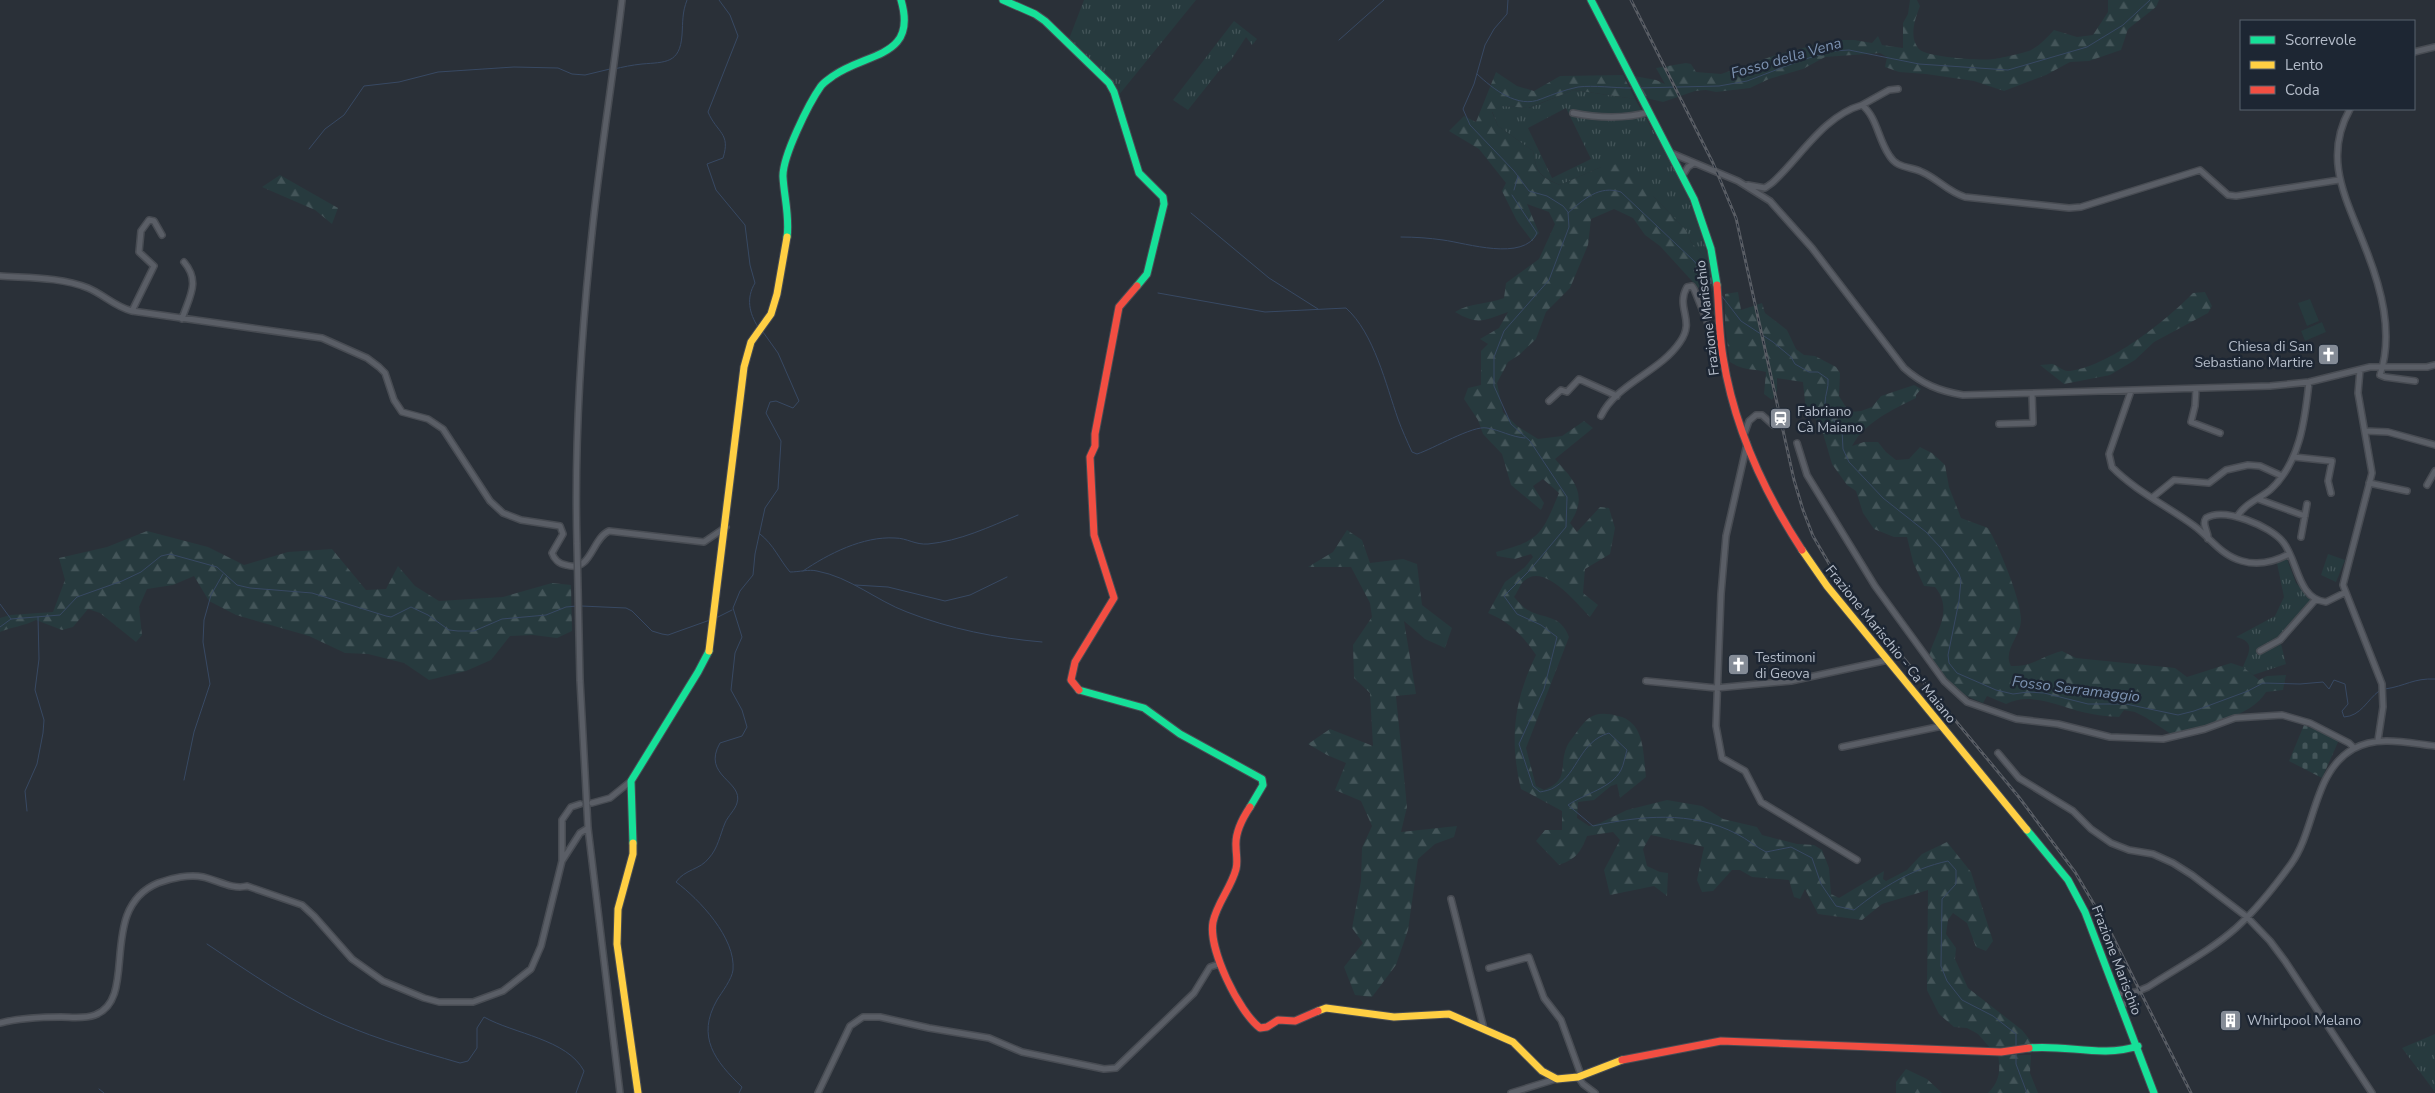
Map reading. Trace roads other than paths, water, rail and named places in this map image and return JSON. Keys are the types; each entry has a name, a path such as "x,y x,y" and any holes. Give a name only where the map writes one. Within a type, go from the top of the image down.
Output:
{"street":[{"path":"620,1093 588,828 580,680 576,492 580,368 592,232 622,0"},
{"path":"592,803 610,798 631,781 639,765 705,660 713,630 744,367 751,342 771,314 777,294 788,232 783,174 787,154 822,84 839,72 883,53 900,39 905,30 906,17 901,0"},
{"path":"1003,0 1035,14 1045,21 1104,76 1114,92 1139,172 1163,198 1164,204 1147,274 1142,282 1125,297 1120,307 1095,434 1095,446 1090,457 1094,535 1114,598 1075,662 1070,675 1072,685 1080,691 1144,708 1180,734 1262,779 1264,785 1250,804 1238,831 1236,839 1236,872 1217,909 1213,926 1219,964 1244,1014 1260,1028 1278,1020 1295,1021 1326,1008 1394,1017 1448,1014 1513,1042 1542,1071 1557,1079"},
{"name":"Frazione Marischio","path":"1591,0 1676,162 1703,222 1714,263 1723,355 1732,400 1747,444"},
{"path":"2415,52 2435,47"},
{"path":"1742,184 1765,188 1829,123 1852,108 1862,105 1889,90 1898,89"},
{"path":"1862,105 1872,117 1881,140 1893,162 1922,172 1952,193 1965,197 2070,208 2081,207 2200,170 2228,195 2236,196 2339,180"},
{"path":"2350,110 2340,132 2337,148 2339,180 2366,249 2385,313 2386,332 2380,374 2384,377 2414,381"},
{"path":"1573,113 1636,116 1649,112"},
{"path":"1671,153 1742,184 1770,201 1790,221 1904,368 1918,381 1941,392 1963,395 2032,394 2270,386 2310,382 2382,365 2427,367 2435,364"},
{"path":"1676,162 1696,163"},
{"path":"1682,175 1688,167 1696,163"},
{"path":"132,311 154,266 139,252 141,231 149,220 154,221 162,236"},
{"path":"182,319 194,280 192,273 184,262"},
{"path":"0,276 75,283 89,288 124,309 132,311 322,338 367,358 384,373 394,400 402,412 428,419 443,429 496,508 515,519 560,526 563,534 552,553 556,560 566,566 580,566 585,562 593,552 599,539 609,531 704,542 726,526"},
{"path":"1601,416 1617,396 1671,354 1686,334 1688,327 1683,301 1684,291 1690,286 1694,290 1710,329 1717,354 1723,355"},
{"path":"2360,370 2358,393 2372,466 2343,576 2344,593 2355,615 2364,644 2382,684 2383,694 2378,740"},
{"path":"1549,401 1561,390 1567,392 1579,379 1617,396"},
{"path":"2237,517 2244,507 2270,490 2294,457 2301,433 2310,382"},
{"path":"2196,389 2195,406 2190,422 2220,433"},
{"path":"2132,391 2111,446 2109,461 2117,473 2196,526 2223,552 2243,562 2265,564 2289,554"},
{"path":"1999,424 2033,423 2032,394"},
{"path":"1743,435 1747,425 1756,415 1762,415 1773,425"},
{"path":"2365,431 2388,432 2435,445"},
{"path":"1797,443 1807,476 1875,586 1944,681 1967,702 2016,719 2058,724 2110,737 2163,739 2205,729 2235,718 2282,715 2310,723 2349,743 2354,748"},
{"path":"1747,444 1726,536 1716,688 1716,726 1722,758 1745,771 1761,802 1857,860"},
{"name":"Frazione Marischio - Ca' Maiano","path":"1747,444 1793,538 1808,561 2040,846"},
{"path":"2294,457 2332,461 2328,481 2331,493"},
{"path":"2153,497 2174,480 2209,483 2233,466 2248,464 2260,466 2282,476"},
{"path":"2427,485 2435,471"},
{"path":"2369,483 2407,491"},
{"path":"2258,499 2305,516"},
{"path":"2301,536 2307,504"},
{"path":"2208,539 2209,535 2204,524 2206,518 2222,515 2237,517 2258,525 2282,540 2302,584 2316,599 2326,602 2344,593"},
{"path":"2260,651 2280,640 2316,599"},
{"path":"1646,681 1716,688 1790,681 1888,660"},
{"path":"1842,747 1942,726"},
{"path":"2117,994 2136,992 2148,988 2227,935 2247,917 2293,861 2326,777 2338,760 2354,748 2378,740 2435,746"},
{"path":"1998,753 2019,778 2073,811 2092,829 2112,843 2129,850 2153,854 2173,863 2247,917 2270,941 2285,961 2372,1093"},
{"path":"631,781 632,854 616,923 617,944 638,1093"},
{"path":"0,1023 21,1019 86,1017 103,1010 114,996 118,984 121,935 133,906 150,888 159,883 190,876 238,886 247,886 302,905 352,959 383,980 424,998 439,1002 461,1002 488,998 520,980 531,969 537,957 546,916 558,882 562,861 562,820 571,807 580,804"},
{"path":"562,861 580,833 588,828"},
{"name":"Frazione Marischio","path":"2040,846 2077,895 2138,1046 2154,1093"},
{"path":"1451,899 1484,1029"},
{"path":"1489,968 1529,958 1544,998 1561,1020 1579,1076 1583,1084 1595,1093"},
{"path":"818,1093 850,1026 855,1021 870,1017 989,1038 1022,1052 1104,1069 1116,1068 1194,994 1210,967 1219,964"},
{"path":"2122,1006 2136,992"},
{"path":"1511,1093 1557,1079 1579,1076 1624,1059 1721,1041 2007,1052 2044,1047 2090,1051 2130,1049 2138,1046"}],"waterway":[{"path":"614,69 664,62 675,56 681,44 683,13 687,0"},
{"path":"719,0 730,15 738,36 708,112 724,138 725,150 723,158 707,164 716,190 745,225 750,265 755,283 750,294 750,305 752,316 758,327"},
{"path":"1339,40 1384,0"},
{"path":"1508,0 1507,14 1494,29 1485,45 1474,84 1463,109 1470,125 1514,171 1529,191 1547,196 1563,206 1568,212 1569,227 1549,280 1504,331 1494,357 1494,386 1511,424 1530,441 1567,497 1566,527 1529,571 1504,596 1517,614 1541,625 1557,637 1544,689 1519,744 1533,786 1540,792 1555,787 1569,774 1591,743 1609,733 1627,750 1621,770 1611,782 1568,805 1593,826 1647,818 1684,818 1720,826 1741,836 1766,852 1791,847 1812,858 1821,884 1836,906 1854,910 1898,880 1935,864 1948,861 1956,870 1956,884 1942,899 1941,966 1947,981 1962,1000 1993,1016 2016,1034 2016,1047"},
{"name":"Fosso della Vena","path":"1638,88 1719,86 1747,81 1802,60 1833,51 1849,50 1919,64 2008,70 2087,47 2123,25 2150,0"},
{"path":"309,149 325,129 344,115 364,86 399,82 438,72 514,67 558,68 572,74 585,75 610,69"},
{"name":"Fosso della Vena","path":"1477,74 1506,96 1524,101 1541,99 1578,87 1631,88"},
{"path":"1514,190 1518,176"},
{"name":"Fosso Serramaggio","path":"1568,213 1586,198 1599,192 1606,190 1621,192 1694,261 1714,286"},
{"path":"1401,237 1438,239 1479,247 1508,249 1520,247 1530,242 1537,233 1512,195"},
{"path":"1191,213 1269,278 1318,309"},
{"path":"1158,293 1265,312 1346,308 1356,319 1372,345 1412,452 1417,454 1472,430 1481,428 1525,438"},
{"name":"Fosso Serramaggio","path":"1721,295 1741,321 1773,342 1791,357 1795,364 1809,372 1818,372 1828,379 1825,407 1842,430 1843,449 1849,462 1883,498 1926,532 1941,548 1959,574 1961,580 1959,601 1948,655 1949,663 1957,673 1996,690 2013,694 2028,692 2044,693 2088,704 2126,704 2178,715 2248,691 2263,683 2300,684 2323,682 2329,689 2334,680 2345,684 2348,704 2342,711 2344,717 2355,714 2379,691"},
{"path":"739,1093 742,1087 724,1068 712,1048 708,1026 711,1013 733,970 729,945 705,909 676,882 684,874 705,862 712,854 717,846 725,823 737,803 738,795 735,789 719,771 716,763 716,754 720,743 742,736 747,727 742,710 731,690 735,653 742,637 733,608 740,591 753,575 755,554 765,508 778,489 781,441 766,413 770,402 776,401 793,408 799,401 778,353 763,332"},
{"path":"803,571 823,558 858,543 883,538 903,539 923,544 940,542 974,533 1018,515"},
{"path":"760,534 773,547 790,572 814,570 841,578 896,607 956,628 1008,638 1042,642"},
{"path":"0,627 11,619 60,615 77,597 122,581 141,572 161,556 170,554 217,567 237,585 250,588 312,593 391,617 411,607 428,615 449,630 474,631 502,619 546,615 566,607 577,606"},
{"path":"184,780 194,732 210,684 203,642 204,620 211,595 223,574"},
{"path":"855,585 888,587 945,601 970,595 1007,577"},
{"path":"0,604 11,619"},
{"path":"581,606 626,608 632,611 652,631 668,635 710,620"},
{"path":"716,618 732,610"},
{"path":"27,811 25,791 37,764 44,720 35,690 39,659 38,617"},
{"name":"Fosso Serramaggio","path":"2385,689 2415,681 2435,679"},
{"path":"207,944 305,1006 355,1029 414,1050 460,1063 468,1061 477,1048 477,1028 484,1017 539,1038 565,1051 576,1060 584,1071 576,1093"},
{"path":"2016,1053 2016,1064 2027,1093"},
{"path":"99,1089 104,1093"}],"railway":[{"path":"1631,0 1713,163 1736,218 1794,480 1813,536 1838,579 2018,796 2075,872 2111,933 2191,1093"}],"place":[{"name":"Chiesa di San Sebastiano Martire","path":"2329,354"},
{"name":"Fabriano Cà Maiano","path":"1781,419"},
{"name":"Testimoni di Geova","path":"1739,665"},
{"name":"Whirlpool Melano","path":"2231,1020"}]}
